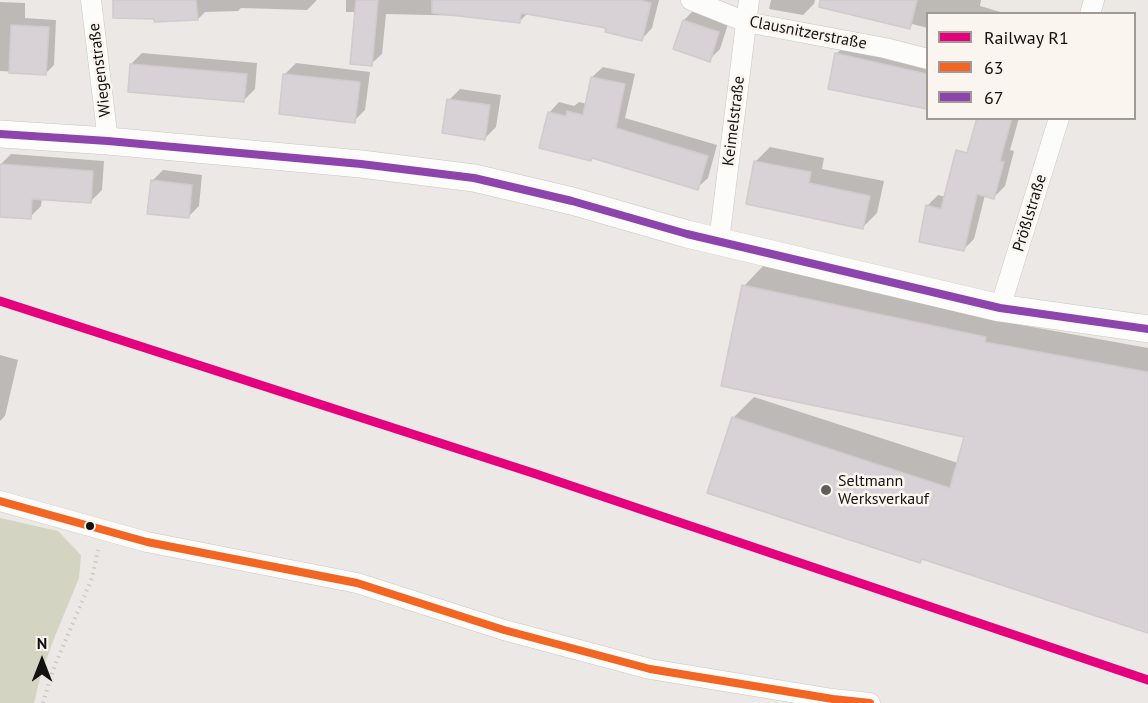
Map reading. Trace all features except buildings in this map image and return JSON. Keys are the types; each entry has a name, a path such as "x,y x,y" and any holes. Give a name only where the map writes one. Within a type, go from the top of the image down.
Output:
{"main road":[{"path":"0,134 108,141 361,164 474,178 572,201 719,241 1000,308 1148,329"}],"street":[{"name":"Wiegenstraße","path":"91,0 108,141"},
{"name":"Clausnitzerstraße","path":"692,0 746,22 885,48 926,59"},
{"name":"Keimelstraße","path":"719,241 749,0"},
{"name":"Prößlstraße","path":"1000,308 1058,120"},
{"path":"0,501 147,542 357,583 504,630 650,669 870,703"}],"path":[{"path":"43,703 53,670 92,578 99,546 97,529"}],"green space":[{"path":"0,518 58,531 81,555 79,578 41,674 34,703 0,703"}],"rail line":[{"name":"R1","path":"0,301 536,474 1148,680"}],"transit line":[{"name":"67","path":"0,134 108,141 361,164 474,178 572,201 687,234 1000,308 1148,329"},
{"name":"63","path":"0,501 147,542 357,583 504,630 650,669 870,703"}],"place":[{"name":"Seltmann Werksverkauf","path":"826,490"}]}
